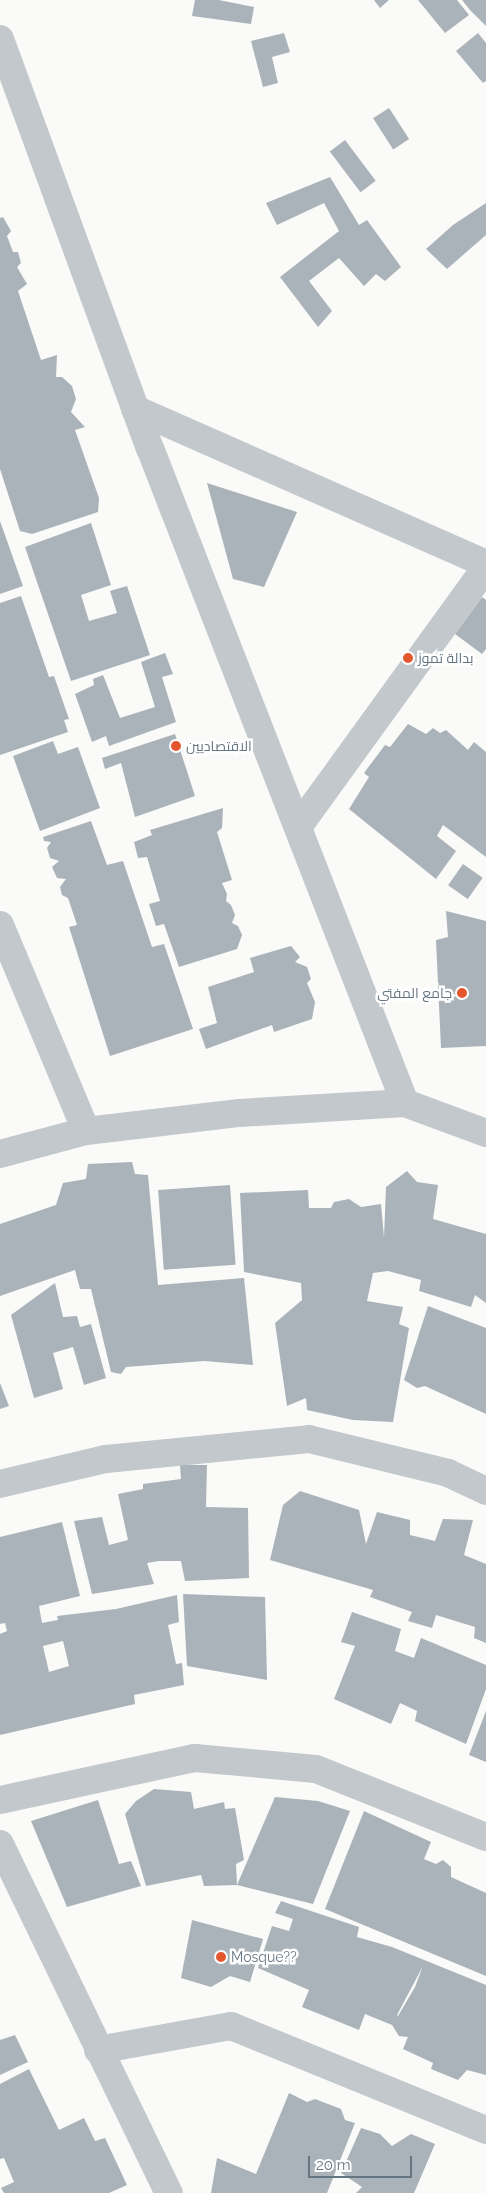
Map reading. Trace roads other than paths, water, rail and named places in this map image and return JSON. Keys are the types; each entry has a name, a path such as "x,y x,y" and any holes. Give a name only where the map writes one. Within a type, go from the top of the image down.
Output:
{"street":[{"path":"0,39 135,409 405,1103"},
{"path":"135,409 486,565 298,827"},
{"path":"0,925 86,1130"},
{"path":"0,1154 86,1130 240,1113 405,1103 486,1133"},
{"path":"0,1484 106,1459 309,1439 448,1473 486,1491"},
{"path":"0,1800 195,1758 316,1769 486,1837"},
{"path":"0,1844 98,2050 169,2193"},
{"path":"98,2050 231,2026 486,2130"}],"place":[{"name":"بدالة تموز","path":"408,658"},
{"name":"الاقتصاديين","path":"176,746"},
{"name":"جامع المفتي","path":"462,993"},
{"name":"Mosque??","path":"221,1957"}]}
